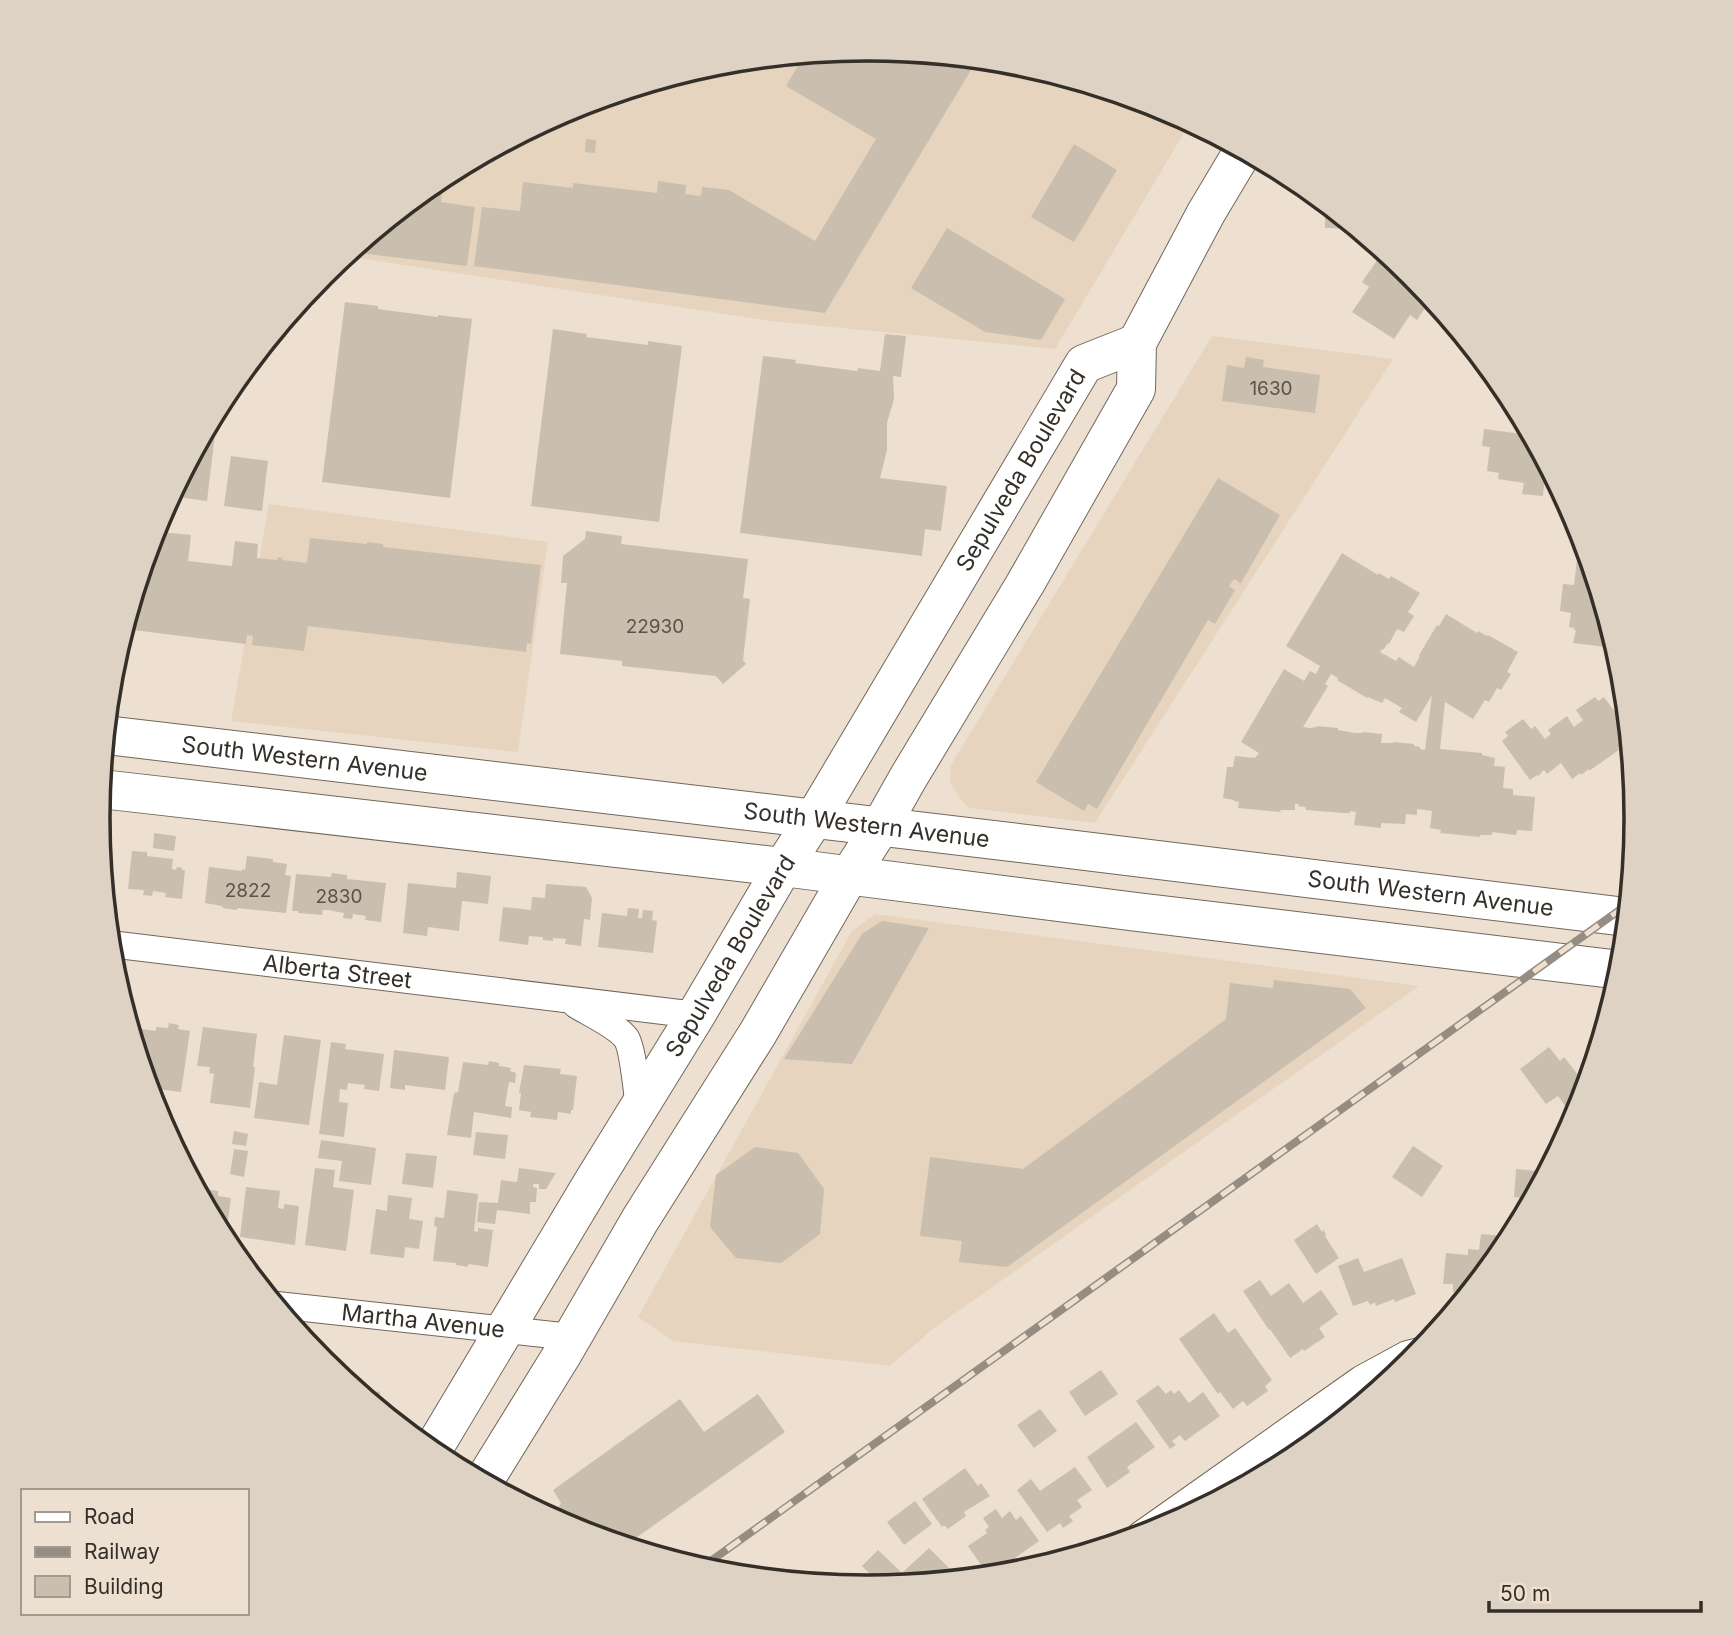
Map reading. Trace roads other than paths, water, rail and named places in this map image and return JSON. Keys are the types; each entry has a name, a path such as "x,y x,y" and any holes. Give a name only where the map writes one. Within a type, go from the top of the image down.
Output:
{"main road":[{"path":"489,1473 881,827 1136,389 1137,343 1206,213 1238,159"},
{"name":"Sepulveda Boulevard","path":"438,1441 814,819 1084,364 1137,343"},
{"name":"South Western Avenue","path":"115,735 1617,916"},
{"path":"113,763 199,775 215,767 217,748"},
{"path":"111,790 783,867 1608,968"}],"street":[{"name":"Alberta Street","path":"122,945 696,1015"},
{"name":"Alberta Street","path":"565,999 603,1020 625,1037 635,1073 639,1108"},
{"name":"Martha Avenue","path":"289,1306 571,1338"},
{"path":"1180,1507 1362,1379 1392,1362"}],"railway":[{"path":"714,1559 1618,911"}]}
